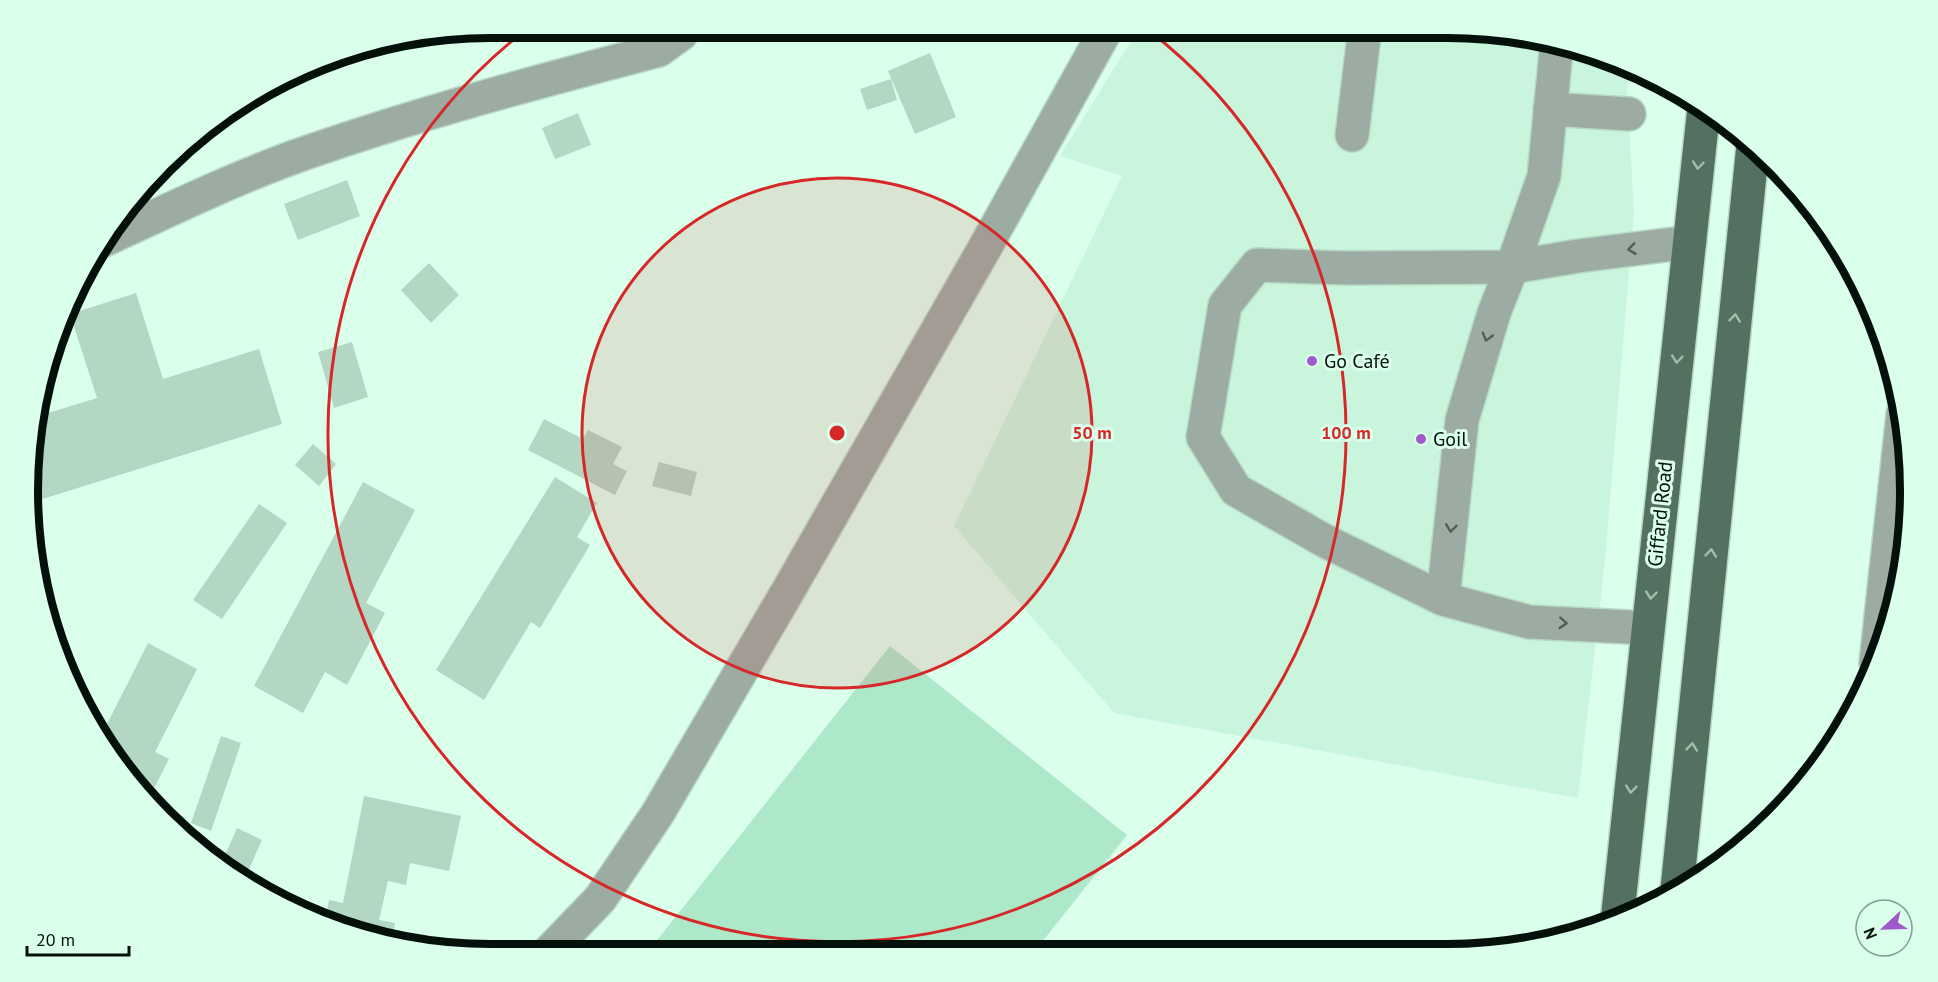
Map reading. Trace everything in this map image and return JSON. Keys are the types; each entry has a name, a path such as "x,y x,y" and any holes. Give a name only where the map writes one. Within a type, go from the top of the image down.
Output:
{"main road":[{"name":"Giffard Road","path":"1618,911 1703,117"},
{"path":"1678,882 1752,155"}],"street":[{"path":"118,234 181,204 291,158 394,124 659,50 676,38"},
{"path":"557,944 600,899 658,813 865,457 1101,38"},
{"path":"1352,135 1364,38"},
{"path":"1443,600 1462,420 1494,313 1544,176 1556,51"},
{"path":"1550,109 1629,114"},
{"path":"1648,628 1529,622 1443,600 1325,541 1236,490 1203,437 1225,305 1257,265 1346,268 1512,267 1690,242"},
{"path":"1880,623 1899,451"}],"shaded area":[{"path":"1133,38 1477,38 1535,46 1564,53 1629,75 1627,90 1634,213 1605,560 1578,798 1114,713 954,526 1122,176 1060,156"},
{"path":"890,646 1127,835 1040,944 654,944"}],"building":[{"path":"930,53 956,117 915,134 888,71"},
{"path":"891,79 897,100 867,110 860,89"},
{"path":"578,113 591,145 555,159 542,128"},
{"path":"347,180 360,216 298,240 284,204"},
{"path":"429,263 459,295 431,323 401,290"},
{"path":"136,293 163,379 259,349 282,424 38,500 38,461 44,414 97,398 71,319 74,313"},
{"path":"352,342 368,397 334,408 318,352"},
{"path":"544,419 583,439 588,430 622,447 613,464 627,471 615,495 528,450"},
{"path":"313,444 336,464 319,486 295,465"},
{"path":"659,462 697,472 691,496 652,486"},
{"path":"555,477 597,503 577,537 590,545 540,628 531,622 484,700 436,670"},
{"path":"363,482 415,510 366,603 385,613 347,685 325,672 303,713 254,686"},
{"path":"259,504 287,523 222,619 193,600"},
{"path":"148,643 197,669 155,752 169,759 152,792 131,767 105,729"},
{"path":"221,736 241,743 211,831 191,823"},
{"path":"364,796 461,816 449,871 410,863 406,885 388,881 379,920 395,923 393,934 327,913 329,900 343,903"},
{"path":"237,828 262,840 247,873 224,857"}],"place":[{"name":"Go Café","path":"1312,361"},
{"name":"Goil","path":"1421,439"}]}
